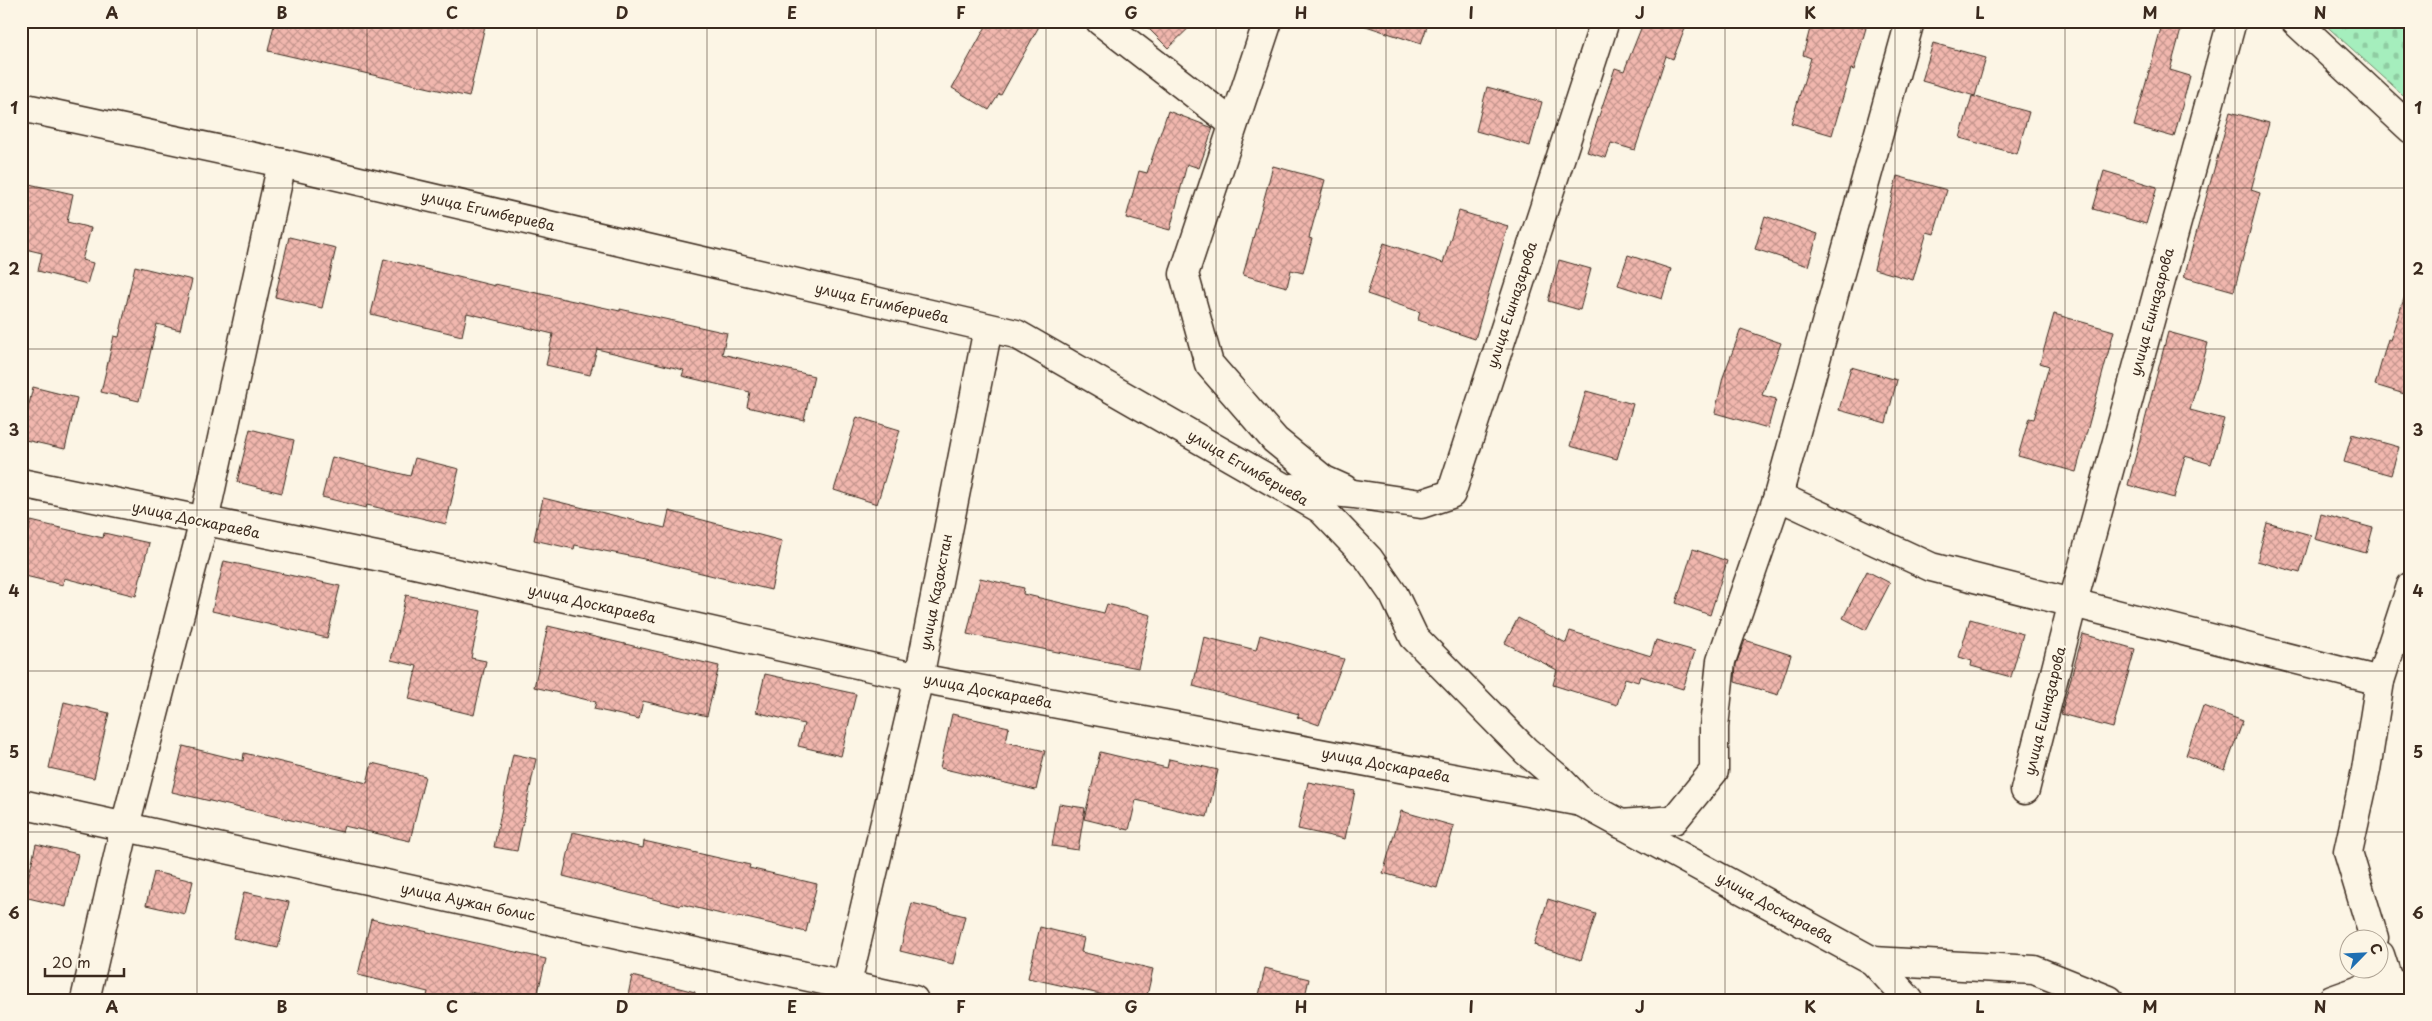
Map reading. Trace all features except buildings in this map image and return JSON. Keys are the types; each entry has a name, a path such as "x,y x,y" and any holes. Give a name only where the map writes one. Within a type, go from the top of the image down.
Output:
{"street":[{"path":"1100,21 1232,123"},
{"name":"улица Ешназарова","path":"1268,21 1232,123 1184,274 1209,364 1275,440 1324,480 1354,494"},
{"name":"улица Ешназарова","path":"1281,487 1354,494 1421,504 1451,494 1605,21"},
{"path":"1621,824 1674,820 1714,771 1714,728 1721,661 1778,496 1910,21"},
{"name":"улица Ешназарова","path":"2024,790 2073,602 2232,21"},
{"path":"2295,21 2411,129"},
{"name":"улица Егимбериева","path":"21,107 282,163 1016,334 1320,510 1369,559 1394,595 1414,637 1526,751 1559,779 1581,802"},
{"path":"85,1000 125,826 204,522 282,163"},
{"name":"улица Казахстан","path":"845,993 919,678 988,328"},
{"name":"улица Доскараева","path":"21,483 415,564 919,678 1581,802 1873,961 1909,1000"},
{"path":"1778,496 1931,567 2380,681"},
{"path":"2371,928 2348,852 2366,770 2380,681 2411,586"},
{"name":"улица Аужан болис","path":"21,804 125,826 845,993 914,1000"},
{"path":"1873,961 2034,970 2109,1000"},
{"path":"2332,1000 2388,980 2411,994"}],"green space":[{"path":"2321,21 2411,21 2411,102"}]}
